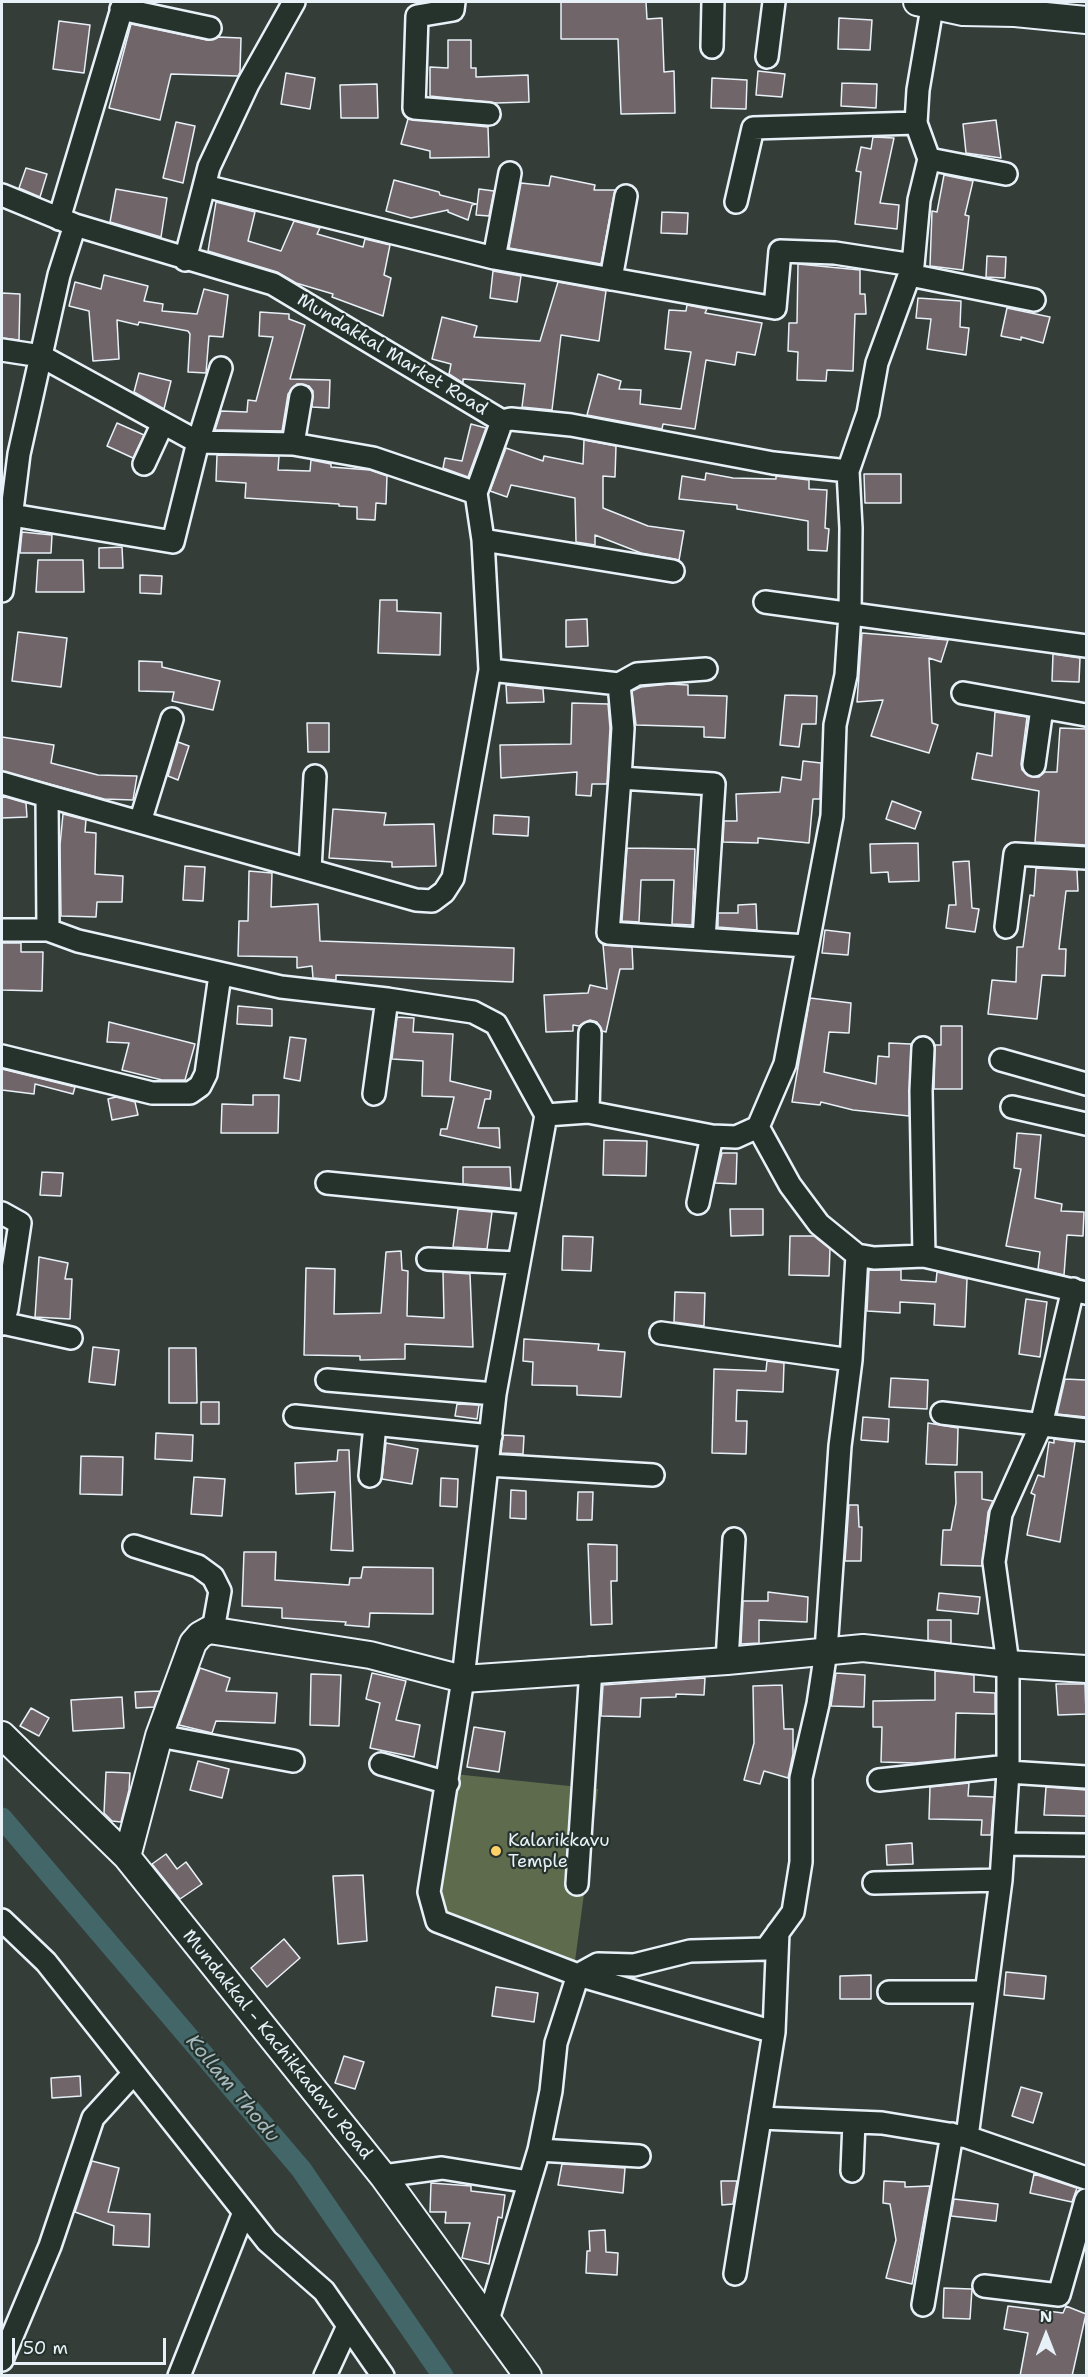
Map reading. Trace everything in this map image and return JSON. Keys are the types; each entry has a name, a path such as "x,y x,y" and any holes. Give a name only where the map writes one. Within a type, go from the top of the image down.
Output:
{"street":[{"path":"185,260 209,167 248,84 294,2"},
{"path":"454,2 453,10 417,16 414,108 489,114"},
{"path":"712,47 713,2"},
{"path":"767,57 774,2"},
{"path":"546,1115 588,1112 712,1136 736,1137 758,1127 785,1064 832,816 835,725 846,675 850,614 851,528 848,471 868,413 877,363 911,270 919,200 929,159 916,123 927,2 963,12 1015,13 1086,20"},
{"path":"2,591 4,545 12,514 19,454 59,276 67,222 122,5 210,28"},
{"path":"736,202 753,128 916,123"},
{"path":"929,159 1006,174"},
{"path":"494,258 510,173"},
{"path":"205,186 494,258 775,308 780,251 835,253 1034,300"},
{"name":"Mundakkal Market Road","path":"2,195 67,222 185,260 273,284 502,421 476,493 483,540 490,670 453,878 444,892 432,902 416,900 2,783"},
{"path":"611,279 626,196"},
{"path":"2,350 41,356 198,442 293,444 373,458 476,493"},
{"path":"12,514 173,542 198,442 221,368"},
{"path":"293,444 301,396"},
{"path":"502,421 511,418 571,425 773,464 848,471"},
{"path":"144,464 163,423"},
{"path":"483,540 673,571"},
{"path":"765,602 1086,646"},
{"path":"490,670 619,684 637,674 706,669"},
{"path":"619,684 623,728 608,933 806,946"},
{"path":"963,693 1086,715"},
{"path":"1034,765 1042,708"},
{"path":"140,822 172,718"},
{"path":"310,870 315,776"},
{"path":"620,778 714,784 704,939"},
{"path":"46,796 48,930"},
{"path":"1006,927 1015,854 1086,858"},
{"path":"2,930 48,930 78,941 220,975 281,987 473,1012 496,1024 546,1115 495,1394 463,1679 429,1893 437,1922 578,1975 774,2032"},
{"path":"2,1056 152,1092 190,1093 200,1086 206,1074 220,975"},
{"path":"374,1094 387,999"},
{"path":"588,1112 591,1033"},
{"path":"923,1048 921,1091 924,1256"},
{"path":"1001,1060 1086,1084"},
{"path":"1012,1107 1086,1124"},
{"path":"758,1127 790,1185 819,1224 857,1255 874,1258 924,1256 1080,1291 1041,1425 1001,1514 994,1562 1008,1664 1008,1769 1001,1880 985,1992 960,2136 923,2305"},
{"path":"698,1203 712,1136"},
{"path":"327,1183 530,1203"},
{"path":"2,1213 20,1223 3,1316 71,1338"},
{"path":"488,2320 539,2150 556,2043 578,1975 598,1964 634,1965 690,1951 766,1949 793,1912 801,1862 801,1778 818,1704 826,1651 840,1446 851,1360 857,1255"},
{"path":"428,1259 518,1263"},
{"path":"661,1333 851,1360"},
{"path":"327,1380 495,1394"},
{"path":"942,1413 1086,1430"},
{"path":"295,1416 491,1437"},
{"path":"370,1476 375,1425"},
{"path":"488,1465 653,1475"},
{"path":"727,1660 734,1539"},
{"path":"134,1546 198,1566 213,1577 220,1591 213,1630"},
{"path":"127,1857 159,1736 195,1640 203,1633 213,1630 370,1655 463,1679 863,1648 1008,1664 1086,1669"},
{"path":"577,1884 591,1668"},
{"name":"Mundakkal - Kachikkadavu Road","path":"2,1735 127,1857 382,2176 528,2376"},
{"path":"159,1736 293,1761"},
{"path":"381,1764 448,1783"},
{"path":"879,1780 1008,1769 1086,1777"},
{"path":"1004,1844 1086,1845"},
{"path":"874,1883 1001,1880"},
{"path":"2,1920 46,1962 267,2241 324,2291 382,2376"},
{"path":"735,2274 774,2032 778,1932"},
{"path":"889,1992 985,1992"},
{"path":"2,2360 50,2246 93,2118 134,2073"},
{"path":"760,2118 854,2122 960,2136 1086,2178"},
{"path":"852,2171 854,2122"},
{"path":"539,2150 639,2156"},
{"path":"382,2176 442,2168 529,2182"},
{"path":"984,2286 1059,2295 1086,2200"},
{"path":"179,2376 244,2212"},
{"path":"325,2376 348,2326"}],"green space":[{"path":"454,1774 598,1789 575,1961 445,1920 436,1894"}],"building":[{"path":"561,2 646,2 647,19 662,18 664,72 674,71 675,113 621,114 618,39 561,39"},
{"path":"839,18 872,20 870,50 838,49"},
{"path":"59,21 90,25 84,73 53,69"},
{"path":"131,24 207,40 218,37 241,38 240,72 238,76 171,74 160,120 109,108"},
{"path":"448,40 471,40 471,68 476,68 476,77 528,75 529,102 496,103 430,96 430,67 448,68"},
{"path":"758,71 785,74 782,97 756,95"},
{"path":"286,73 315,78 310,109 281,104"},
{"path":"712,78 747,80 746,109 711,108"},
{"path":"842,83 877,84 876,108 841,106"},
{"path":"377,84 378,118 341,118 340,85"},
{"path":"408,119 488,127 489,157 430,158 430,151 401,144"},
{"path":"996,120 1001,158 966,153 963,124"},
{"path":"176,122 195,126 183,183 163,178"},
{"path":"873,137 894,138 880,203 899,205 897,229 855,224 861,172 856,171 861,147 871,149"},
{"path":"26,168 47,174 40,197 19,188"},
{"path":"944,175 973,181 965,215 969,216 963,270 930,266 932,211 937,212"},
{"path":"551,176 595,185 594,190 615,190 601,264 509,248 521,183 549,186"},
{"path":"394,180 476,204 472,205 468,220 448,210 411,218 386,211"},
{"path":"116,189 167,198 161,237 110,222"},
{"path":"479,189 494,191 489,216 476,215"},
{"path":"216,202 255,212 248,241 281,251 294,221 320,228 317,234 363,247 365,239 390,245 384,275 391,278 383,316 332,297 333,294 296,283 277,272 208,251"},
{"path":"662,212 688,213 687,234 661,233"},
{"path":"987,256 1006,257 1005,278 986,277"},
{"path":"798,264 860,270 860,294 865,294 866,314 855,314 853,371 827,370 826,381 797,380 798,352 788,351 789,323 797,323"},
{"path":"493,271 521,276 517,302 490,298"},
{"path":"104,275 148,286 144,301 163,304 162,311 197,314 204,289 228,295 223,337 209,336 206,373 188,372 190,334 188,331 139,322 138,325 117,320 119,359 93,361 89,311 69,306 75,282 101,289"},
{"path":"558,282 606,291 599,341 561,335 552,410 522,407 525,384 463,379 463,383 449,374 451,364 432,359 442,317 477,326 474,337 540,341"},
{"path":"2,293 20,294 19,340 2,338"},
{"path":"918,298 961,301 960,327 969,328 966,355 927,349 931,319 916,318"},
{"path":"687,305 707,309 705,313 762,323 755,355 737,352 735,365 706,360 695,429 663,424 662,429 587,415 598,374 621,381 619,389 641,390 640,404 681,409 691,352 665,349 669,310 686,311"},
{"path":"1007,308 1050,317 1043,343 1021,337 1021,340 1001,336"},
{"path":"260,312 289,314 289,319 305,325 290,379 330,380 329,408 312,407 313,391 309,386 297,384 288,394 282,431 215,430 221,411 247,412 248,400 256,401 273,337 259,336"},
{"path":"139,373 171,381 164,409 134,392"},
{"path":"117,423 144,435 133,458 107,446"},
{"path":"471,424 486,428 468,477 443,468 445,458 462,461"},
{"path":"584,440 616,446 615,477 603,476 603,508 648,526 684,531 679,560 641,553 595,535 595,545 576,542 575,498 511,485 507,497 490,491 506,448 543,461 544,456 583,464"},
{"path":"217,455 279,456 278,470 310,471 311,460 331,464 331,467 370,470 387,476 386,504 376,503 375,520 357,519 357,507 245,498 246,483 216,481"},
{"path":"706,473 733,478 776,479 776,476 809,480 809,489 827,490 825,528 829,529 827,551 808,550 808,521 737,509 737,505 679,499 682,476 705,480"},
{"path":"864,474 901,474 901,503 865,503"},
{"path":"22,532 52,535 51,553 20,553"},
{"path":"122,547 123,568 99,568 99,548"},
{"path":"38,560 83,560 84,592 36,592"},
{"path":"140,575 162,576 161,594 140,593"},
{"path":"380,600 397,600 397,611 441,613 440,655 378,653"},
{"path":"587,619 588,646 566,647 566,620"},
{"path":"18,632 67,638 61,687 12,681"},
{"path":"862,633 948,640 941,662 929,658 932,723 938,725 929,753 871,736 883,700 857,702"},
{"path":"1053,654 1080,658 1079,682 1052,681"},
{"path":"139,661 162,662 162,667 220,681 213,710 172,701 174,692 139,691"},
{"path":"669,684 688,685 688,695 727,696 725,738 704,737 704,727 636,725 632,691 641,687"},
{"path":"506,685 543,689 544,702 507,703"},
{"path":"785,695 817,696 816,724 802,724 799,747 780,745"},
{"path":"572,703 608,704 610,728 607,784 592,784 591,796 576,795 577,772 501,778 500,745 571,744"},
{"path":"995,712 1027,717 1021,764 1022,770 1032,777 1039,777 1045,772 1057,772 1060,728 1086,729 1086,845 1035,842 1039,791 972,779 977,753 992,756"},
{"path":"307,723 329,723 329,752 308,752"},
{"path":"2,737 54,745 51,763 98,775 137,776 133,800 104,799 2,771"},
{"path":"178,742 189,746 178,780 168,776"},
{"path":"803,761 821,763 820,799 813,799 809,843 758,838 758,843 723,842 724,821 737,821 736,794 780,792 782,777 801,780"},
{"path":"2,796 26,803 27,817 2,818"},
{"path":"892,801 921,812 915,829 886,819"},
{"path":"333,809 386,813 384,825 434,824 436,866 392,867 392,862 329,858"},
{"path":"63,814 86,820 85,832 96,833 95,874 123,876 122,902 97,902 96,917 61,916 60,845"},
{"path":"494,815 529,817 528,836 493,834"},
{"path":"918,843 919,881 889,882 888,872 871,873 870,844"},
{"path":"627,848 695,849 692,925 672,924 674,880 641,880 639,922 622,921"},
{"path":"969,861 972,908 979,909 975,932 946,928 949,905 956,905 953,862"},
{"path":"185,866 205,867 203,901 183,900"},
{"path":"1036,868 1077,870 1078,891 1066,891 1059,949 1066,949 1065,976 1042,975 1037,1019 988,1014 992,980 1016,982 1017,947 1023,947 1030,895 1034,896"},
{"path":"249,871 272,873 271,907 318,904 320,941 514,948 513,982 336,975 336,980 313,978 312,966 297,968 297,957 238,956 239,921 248,921"},
{"path":"756,904 757,930 718,927 718,913 738,913 738,905"},
{"path":"825,930 850,933 848,955 822,953"},
{"path":"2,943 21,943 21,952 43,952 42,991 2,990"},
{"path":"603,945 632,947 633,969 620,969 606,1032 602,1031 597,1022 590,1020 579,1026 573,1025 573,1031 546,1032 544,995 588,993 590,985 607,989"},
{"path":"810,998 851,1003 849,1033 829,1032 824,1072 876,1084 878,1056 889,1057 889,1043 911,1044 909,1116 853,1110 821,1102 820,1105 792,1102"},
{"path":"238,1006 272,1009 272,1026 237,1024"},
{"path":"397,1017 414,1018 413,1032 453,1034 450,1081 491,1091 490,1099 485,1099 478,1128 499,1128 500,1148 440,1135 441,1129 447,1129 454,1097 422,1096 423,1061 392,1059"},
{"path":"109,1022 195,1044 185,1080 162,1080 122,1070 129,1043 107,1042"},
{"path":"941,1026 962,1026 962,1089 934,1089 935,1045 941,1045"},
{"path":"290,1037 306,1039 300,1081 284,1078"},
{"path":"2,1069 75,1087 73,1094 35,1084 34,1094 2,1090"},
{"path":"253,1095 279,1095 278,1133 221,1133 222,1104 253,1105"},
{"path":"116,1097 135,1102 138,1115 112,1120 108,1099"},
{"path":"1017,1133 1041,1135 1035,1198 1062,1204 1061,1211 1084,1212 1083,1236 1067,1235 1064,1275 1038,1269 1040,1252 1006,1246 1021,1169 1014,1168"},
{"path":"604,1140 647,1141 646,1176 603,1175"},
{"path":"722,1153 737,1153 736,1184 715,1183"},
{"path":"463,1167 510,1167 511,1188 463,1184"},
{"path":"42,1172 63,1173 61,1196 40,1195"},
{"path":"458,1209 492,1212 487,1249 453,1247"},
{"path":"730,1209 763,1209 763,1235 731,1236"},
{"path":"563,1236 593,1237 591,1271 562,1270"},
{"path":"790,1236 814,1236 830,1249 829,1276 789,1275"},
{"path":"401,1251 402,1270 408,1271 407,1316 444,1318 443,1272 470,1274 473,1347 405,1344 405,1359 360,1360 360,1356 304,1355 306,1268 335,1269 334,1314 381,1313 386,1252"},
{"path":"39,1257 68,1263 65,1279 72,1279 70,1319 35,1317"},
{"path":"869,1270 901,1270 901,1280 936,1282 937,1272 967,1279 965,1327 934,1325 935,1304 900,1302 900,1313 867,1311"},
{"path":"675,1292 705,1293 704,1326 674,1322"},
{"path":"1026,1299 1047,1302 1040,1357 1019,1354"},
{"path":"524,1339 599,1344 598,1350 625,1352 621,1397 577,1395 577,1386 532,1385 533,1362 523,1361"},
{"path":"93,1347 119,1350 115,1385 89,1382"},
{"path":"169,1348 196,1348 197,1403 169,1403"},
{"path":"767,1361 784,1363 783,1392 737,1390 736,1421 747,1421 746,1454 712,1453 714,1369 766,1371"},
{"path":"891,1378 928,1380 927,1409 889,1407"},
{"path":"1065,1379 1086,1380 1086,1417 1057,1414"},
{"path":"201,1402 219,1402 219,1424 201,1424"},
{"path":"457,1404 479,1405 477,1419 455,1416"},
{"path":"863,1417 889,1419 888,1442 861,1440"},
{"path":"928,1423 958,1428 957,1465 926,1464"},
{"path":"156,1433 193,1435 192,1461 155,1459"},
{"path":"503,1435 524,1436 523,1454 501,1453"},
{"path":"1054,1439 1075,1442 1060,1542 1027,1535 1035,1495 1031,1493 1038,1475 1044,1477 1049,1442 1054,1443"},
{"path":"386,1443 418,1449 412,1484 382,1479"},
{"path":"338,1450 349,1450 353,1551 331,1550 335,1492 296,1494 295,1463 337,1461"},
{"path":"81,1456 123,1457 122,1495 80,1494"},
{"path":"955,1472 982,1472 982,1499 993,1501 988,1512 982,1566 941,1565 943,1530 951,1530 956,1503"},
{"path":"194,1477 225,1479 222,1516 191,1514"},
{"path":"441,1478 458,1479 457,1507 440,1506"},
{"path":"511,1490 526,1491 526,1519 510,1518"},
{"path":"578,1492 593,1492 592,1520 577,1520"},
{"path":"849,1505 858,1505 859,1527 862,1527 861,1561 845,1561"},
{"path":"588,1544 617,1545 617,1581 611,1581 612,1624 591,1625"},
{"path":"244,1552 276,1552 275,1580 349,1585 350,1578 361,1578 363,1567 433,1568 433,1614 370,1613 369,1627 345,1625 346,1622 282,1618 282,1608 242,1606"},
{"path":"768,1592 808,1597 807,1622 759,1620 759,1643 741,1644 743,1601 768,1601"},
{"path":"939,1593 980,1597 978,1614 937,1610"},
{"path":"928,1620 951,1620 951,1643 928,1640"},
{"path":"200,1668 230,1678 226,1691 277,1693 275,1723 216,1721 212,1733 179,1725"},
{"path":"935,1671 974,1675 974,1692 995,1693 995,1714 956,1713 955,1759 915,1763 881,1762 882,1727 873,1727 873,1701 935,1700"},
{"path":"372,1673 406,1681 396,1720 420,1725 414,1757 370,1748 380,1703 366,1699"},
{"path":"836,1673 865,1675 864,1707 831,1706"},
{"path":"311,1674 341,1675 339,1726 310,1725"},
{"path":"705,1678 704,1695 676,1694 676,1697 641,1698 640,1717 601,1716 603,1685"},
{"path":"1056,1684 1085,1684 1086,1714 1058,1715"},
{"path":"782,1685 784,1729 793,1729 793,1754 788,1778 764,1771 760,1784 744,1780 754,1743 753,1686"},
{"path":"160,1691 154,1707 136,1708 135,1692"},
{"path":"122,1697 124,1728 73,1731 71,1700"},
{"path":"31,1708 49,1718 39,1736 20,1726"},
{"path":"474,1727 505,1732 499,1772 467,1767"},
{"path":"198,1761 229,1769 222,1798 190,1790"},
{"path":"106,1772 130,1773 129,1790 121,1822 112,1821 104,1813"},
{"path":"969,1783 968,1796 994,1797 991,1835 981,1835 982,1820 929,1819 930,1787"},
{"path":"1046,1787 1086,1790 1086,1816 1044,1815"},
{"path":"912,1843 913,1864 887,1865 886,1845"},
{"path":"166,1854 177,1869 186,1862 202,1884 180,1899 152,1864"},
{"path":"363,1875 367,1941 338,1944 333,1876"},
{"path":"284,1939 300,1958 267,1987 251,1968"},
{"path":"1006,1972 1046,1976 1044,1999 1004,1995"},
{"path":"871,1975 871,1999 840,1999 840,1976"},
{"path":"496,1987 538,1993 534,2022 492,2016"},
{"path":"344,2056 364,2062 355,2089 335,2083"},
{"path":"80,2076 81,2096 52,2098 51,2078"},
{"path":"1021,2087 1042,2093 1033,2123 1012,2116"},
{"path":"92,2161 119,2168 108,2212 150,2214 149,2247 113,2245 114,2226 75,2212"},
{"path":"562,2164 625,2168 623,2193 558,2185"},
{"path":"1034,2174 1077,2188 1072,2202 1030,2193"},
{"path":"721,2181 737,2181 733,2204 722,2205"},
{"path":"884,2181 905,2182 905,2187 930,2186 912,2284 886,2278 896,2240 890,2204 883,2203"},
{"path":"431,2183 471,2186 471,2191 505,2195 502,2218 498,2217 489,2264 462,2258 470,2223 445,2223 446,2212 430,2212"},
{"path":"954,2199 998,2204 996,2221 951,2216"},
{"path":"605,2230 606,2252 618,2253 617,2275 586,2273 587,2251 590,2251 589,2231"},
{"path":"944,2288 972,2289 970,2319 943,2318"},
{"path":"1008,2306 1063,2313 1066,2306 1086,2314 1072,2376 1020,2376 1028,2333 1004,2329"}],"waterway":[{"name":"Kollam Thodu","path":"2,1818 301,2169 443,2376"}],"place":[{"name":"Kalarikkavu Temple","path":"496,1851"}]}
